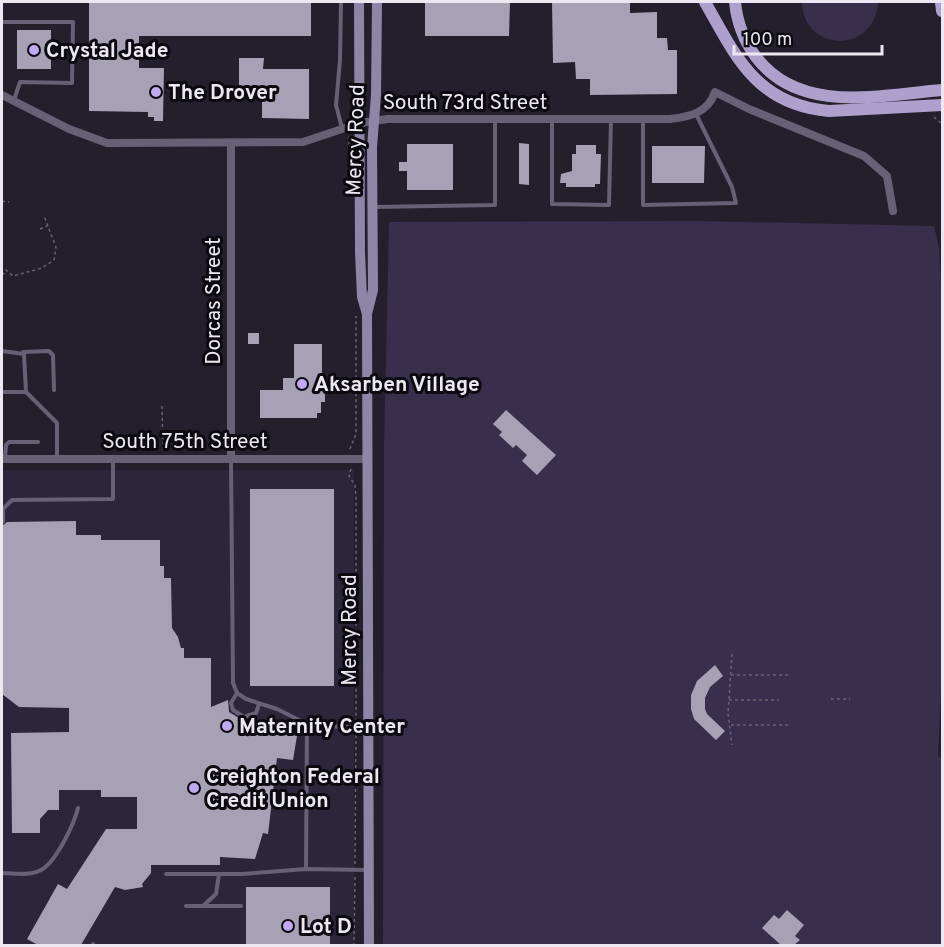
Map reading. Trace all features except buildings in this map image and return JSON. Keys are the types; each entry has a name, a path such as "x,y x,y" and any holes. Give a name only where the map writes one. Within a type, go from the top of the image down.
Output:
{"main road":[{"name":"Mercy Road","path":"359,2 360,252 362,297 367,314"},
{"name":"Mercy Road","path":"369,945 367,314 373,290 372,207 377,2"},
{"path":"705,2 750,75 760,86 786,102 812,110 829,111 942,105"},
{"path":"735,2 739,25 754,54 773,76 802,92 833,97 942,90"},
{"path":"941,2 942,11"}],"street":[{"path":"696,114 711,102 715,92 750,109 864,156 887,176 893,210"},
{"name":"South 73rd Street","path":"2,95 69,129 107,143 303,142 374,120 670,119 696,114"},
{"name":"Dorcas Street","path":"231,143 231,459"},
{"name":"South 75th Street","path":"3,459 368,459"}],"lane":[{"path":"341,2 340,60 336,105 342,129"},
{"path":"2,22 73,22 72,83 20,82 13,102"},
{"path":"643,119 643,205 736,203 732,187 696,114"},
{"path":"372,207 495,205 495,119"},
{"path":"552,119 554,206 611,203 611,119"},
{"path":"2,351 49,351 53,355 54,390"},
{"path":"22,352 27,392 57,423 57,459"},
{"path":"2,392 27,392"},
{"path":"3,459 6,445 9,442 38,442"},
{"path":"231,459 233,683 237,693 307,724 369,726"},
{"path":"3,522 3,509 12,500 113,499 113,460"},
{"path":"237,693 231,703 233,710 244,717 250,717 256,713 259,704"},
{"path":"306,869 307,724"},
{"path":"2,873 29,873 47,866 74,823 78,808"},
{"path":"166,874 219,874 306,869 369,870"},
{"path":"203,906 216,894 219,874"},
{"path":"186,906 241,906"}],"path":[{"path":"347,143 352,148"},
{"path":"2,201 9,202"},
{"path":"2,273 4,274 6,270 14,276 42,268 54,260 56,247 50,225 44,216"},
{"path":"40,229 50,225"},
{"path":"2,302 2,307"},
{"path":"354,945 356,496 355,485 349,476 351,459 349,446 356,434 356,308"},
{"path":"162,406 163,459"},
{"path":"732,654 728,700 732,745"},
{"path":"730,675 789,675"},
{"path":"831,699 850,699"},
{"path":"728,700 779,700"},
{"path":"730,725 790,725"}],"shaded area":[{"path":"802,2 878,2 878,4 873,21 864,32 852,39 838,41 825,38 814,31 805,19"},
{"path":"697,221 934,226 939,248 942,299 942,673 938,755 942,759 942,945 383,946 384,446 389,222"},
{"path":"2,470 354,470 354,945 2,946"}],"place":[{"name":"Crystal Jade","path":"34,50"},
{"name":"The Drover","path":"156,92"},
{"name":"Aksarben Village","path":"302,384"},
{"name":"Maternity Center","path":"227,726"},
{"name":"Creighton Federal Credit Union","path":"194,788"},
{"name":"Lot D","path":"288,926"}]}
